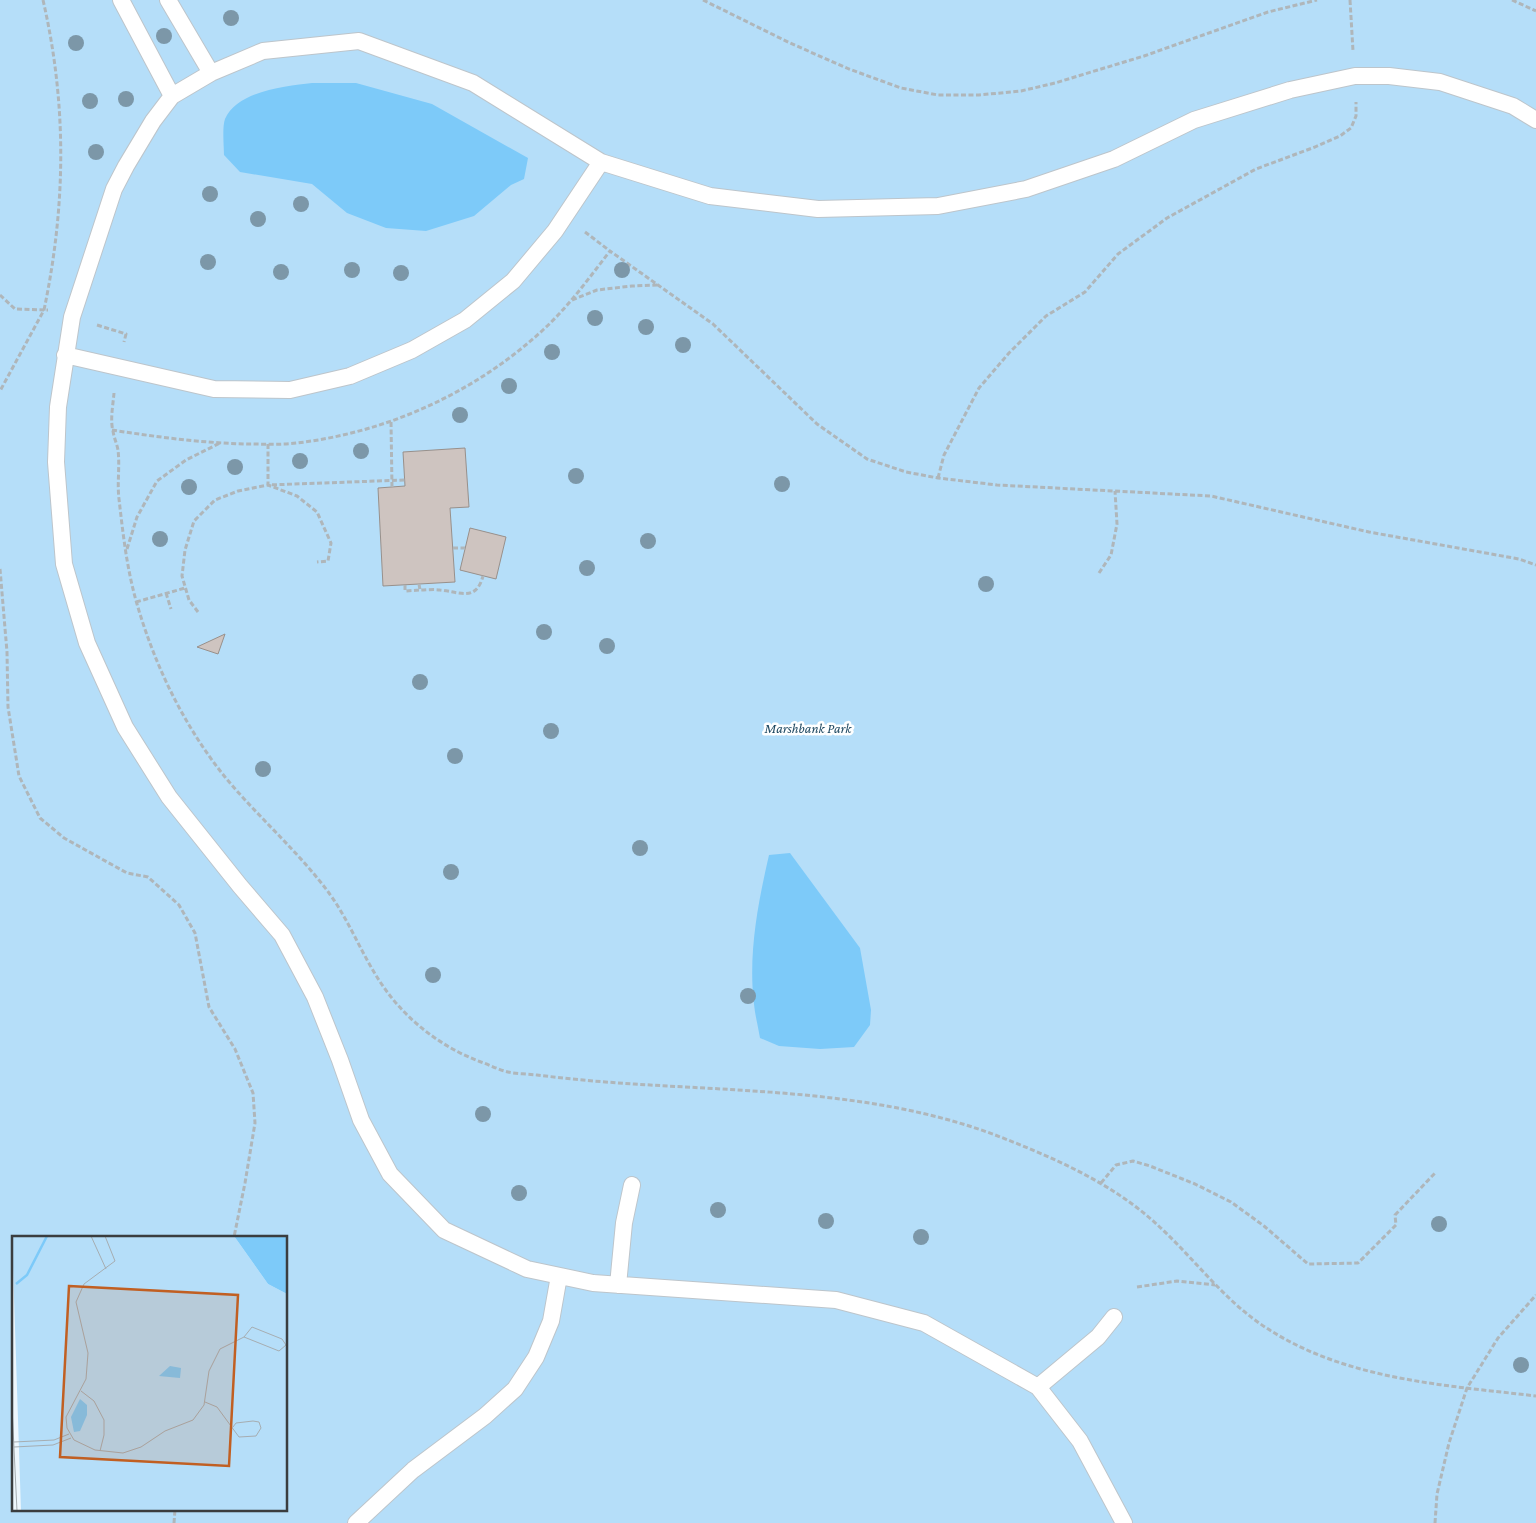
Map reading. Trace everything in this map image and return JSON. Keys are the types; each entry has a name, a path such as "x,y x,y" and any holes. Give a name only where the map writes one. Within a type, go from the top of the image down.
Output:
{"lane":[{"path":"121,0 172,96"},
{"path":"168,0 211,73"},
{"path":"1124,1523 1080,1441 1038,1387 924,1324 836,1300 593,1283 527,1269 444,1230 390,1174 361,1120 315,997 282,934 240,886 169,796 125,727 86,643 64,564 56,462 58,407 72,317 114,189 153,121 172,96 211,73 263,51 358,41 473,83 601,162 710,196 818,209 938,206 1026,189 1114,158 1194,120 1290,90 1355,76 1390,76 1440,82 1514,106 1536,120"},
{"path":"65,355 214,389 290,390 350,376 412,350 465,320 513,281 565,216 601,162"},
{"path":"618,1285 624,1223 632,1185"},
{"path":"356,1523 412,1470 486,1416 515,1390 536,1357 551,1321 559,1276"},
{"path":"1038,1387 1098,1337 1114,1317"}],"path":[{"path":"0,390 44,310 52,273 58,224 61,173 57,72 43,0"},
{"path":"703,0 790,43 849,69 901,88 938,95 979,95 1021,91 1054,83 1144,56 1268,12 1317,0"},
{"path":"938,478 944,455 979,388 1009,353 1046,316 1085,292 1118,254 1168,218 1256,168 1315,147 1340,136 1350,128 1356,116 1350,0"},
{"path":"1512,0 1536,10"},
{"path":"565,216 610,252 712,324 817,424 867,459 906,472 997,486 1211,496 1370,532 1518,559 1536,564"},
{"path":"112,430 220,443 268,444 296,443 331,437 390,422 426,408 464,389 505,360 544,329 571,301 610,252"},
{"path":"571,301 597,290 659,285"},
{"path":"0,295 15,309 44,310 126,334 113,396 112,430 118,446 118,492 126,552 136,602 166,684 194,732 223,775 253,809 301,857 332,897 379,981 403,1012 432,1037 465,1056 506,1072 616,1083 797,1094 911,1110 979,1128 1041,1153 1101,1183 1150,1218 1195,1261 1225,1296 1264,1327 1309,1352 1362,1370 1412,1381 1536,1396"},
{"path":"390,422 392,487"},
{"path":"126,552 137,517 156,481 186,460 220,443"},
{"path":"268,444 268,485"},
{"path":"198,612 189,600 182,576 185,550 194,521 215,500 238,491 268,485 404,480"},
{"path":"268,485 297,496 317,512 331,543 328,562 317,562"},
{"path":"1099,572 1111,554 1117,524 1115,492"},
{"path":"453,548 465,548"},
{"path":"0,569 7,652 8,707 19,776 40,818 64,838 127,873 148,877 179,905 195,933 209,1007 235,1049 253,1093 255,1122 246,1183 234,1236"},
{"path":"405,585 406,591 440,590 461,595 474,592 480,585 483,576"},
{"path":"419,584 420,590"},
{"path":"136,602 185,588"},
{"path":"166,594 172,609"},
{"path":"1101,1183 1116,1165 1134,1161 1194,1184 1231,1202 1264,1226 1308,1264 1358,1263 1396,1225 1395,1215 1436,1172"},
{"path":"1137,1287 1176,1281 1215,1285"},
{"path":"1435,1523 1439,1486 1449,1443 1467,1388 1498,1338 1536,1295"},
{"path":"174,1523 176,1510"}],"green space":[{"name":"Marshbank Park","path":"0,0 1536,0 1536,1523 0,1523"}],"water":[{"path":"312,83 356,83 432,104 528,158 524,179 511,185 474,216 426,231 386,228 347,213 312,184 240,172 224,155 224,122 231,110 240,102 263,92 276,88"},
{"path":"790,853 860,948 871,1010 870,1025 854,1047 820,1049 779,1046 760,1038 752,985 753,948 758,910 769,855"}],"building":[{"path":"465,448 469,507 450,508 455,582 383,586 378,488 405,486 403,452"},
{"path":"470,528 506,537 496,579 460,570"},
{"path":"225,634 218,654 197,647"}]}
